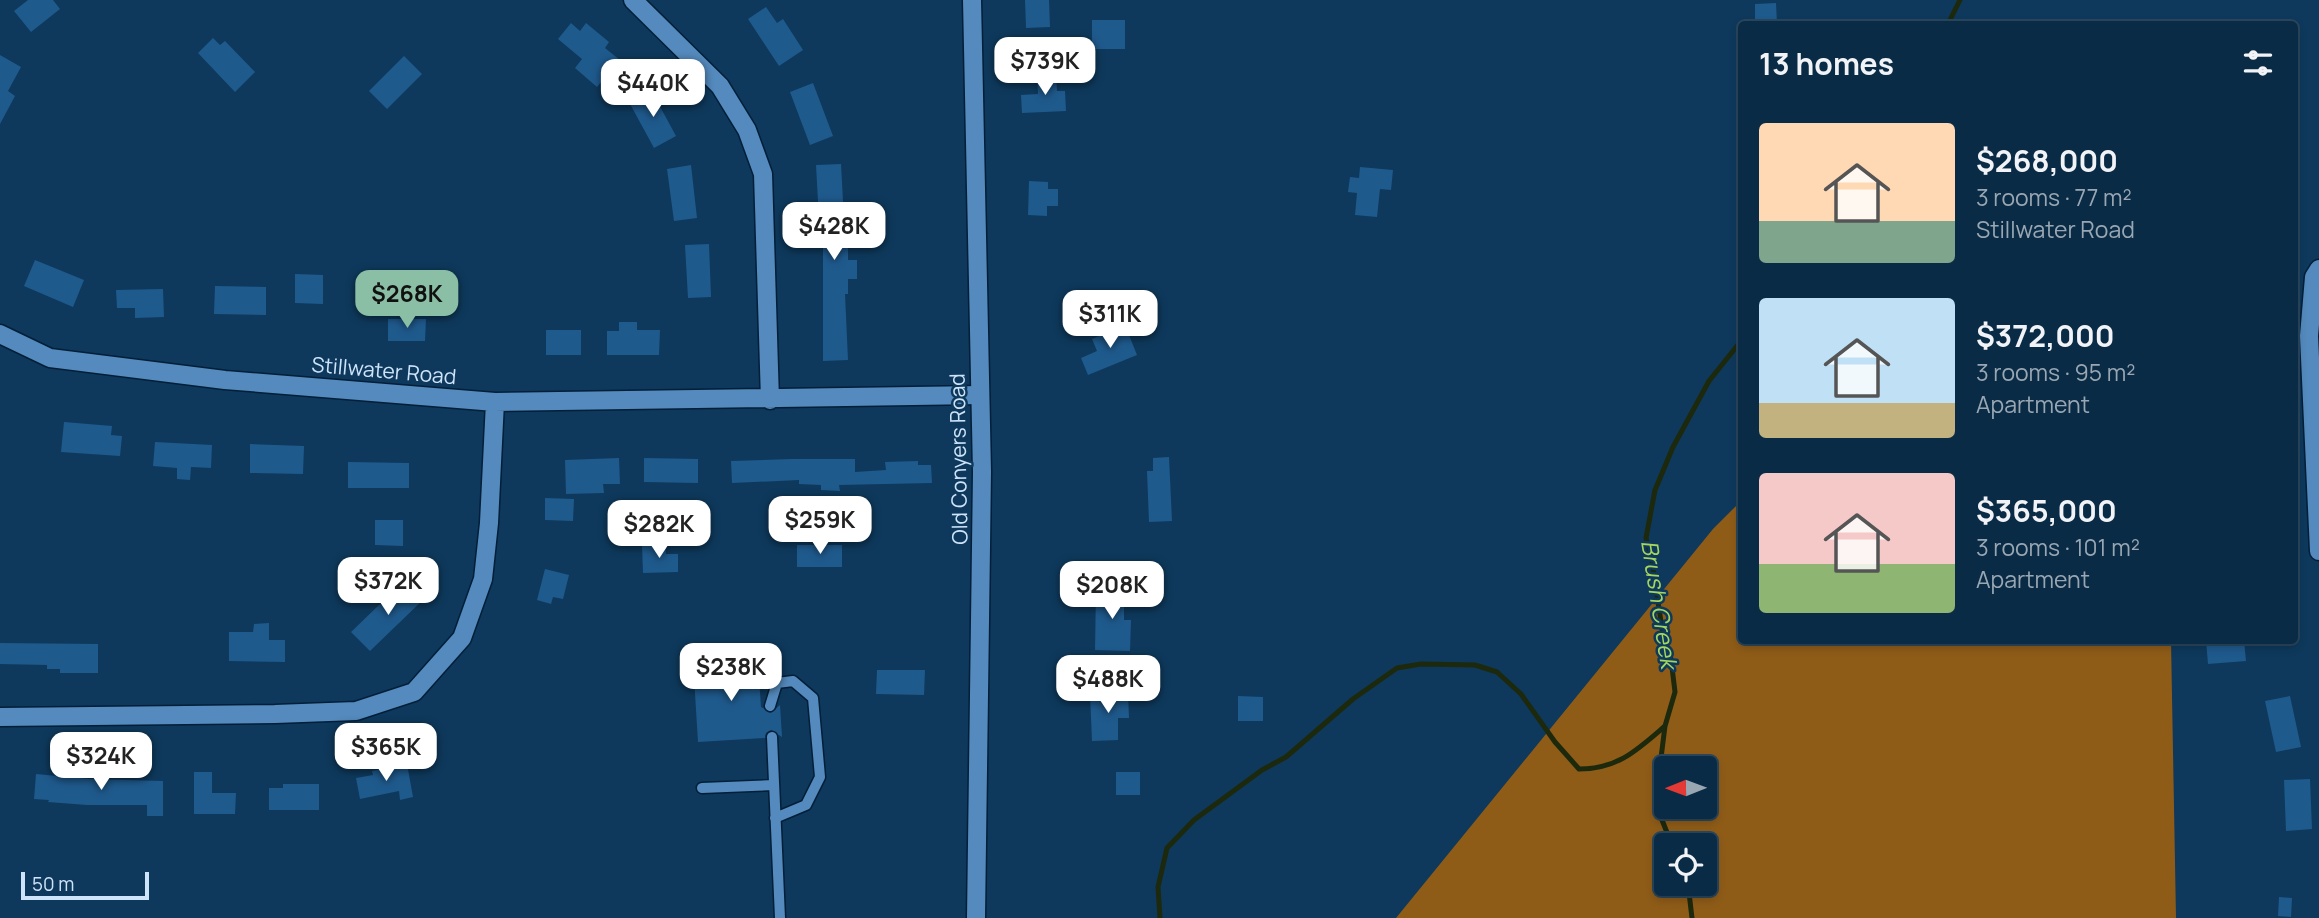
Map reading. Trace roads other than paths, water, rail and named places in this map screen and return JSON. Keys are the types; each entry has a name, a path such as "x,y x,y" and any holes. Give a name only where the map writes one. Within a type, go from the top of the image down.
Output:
{"street":[{"path":"633,0 720,86 747,130 763,174 770,400"},
{"name":"Old Conyers Road","path":"972,0 982,472 976,918"},
{"path":"2319,268 2314,277 2309,336 2319,551"},
{"name":"Stillwater Road","path":"0,334 50,358 225,380 495,402 980,395"},
{"path":"0,716 356,711 414,692 462,638 484,579 495,402"}],"lane":[{"path":"770,706 777,683 793,681 813,698 820,777 806,805 775,818"},
{"path":"772,737 780,918"},
{"path":"702,788 774,785"}],"waterway":[{"name":"Brush Creek","path":"1950,21 1960,0"},
{"name":"Brush Creek","path":"1667,833 1660,815 1658,782 1665,726 1675,692 1671,659 1663,635 1646,538 1655,490 1673,447 1709,381 1738,345"},
{"path":"1160,918 1158,887 1167,848 1194,820 1262,770 1286,757 1353,699 1397,668 1421,664 1475,665 1497,672 1521,694 1555,742 1579,769 1616,762 1636,750 1665,726"},
{"name":"Brush Creek","path":"1689,896 1692,918"}]}
